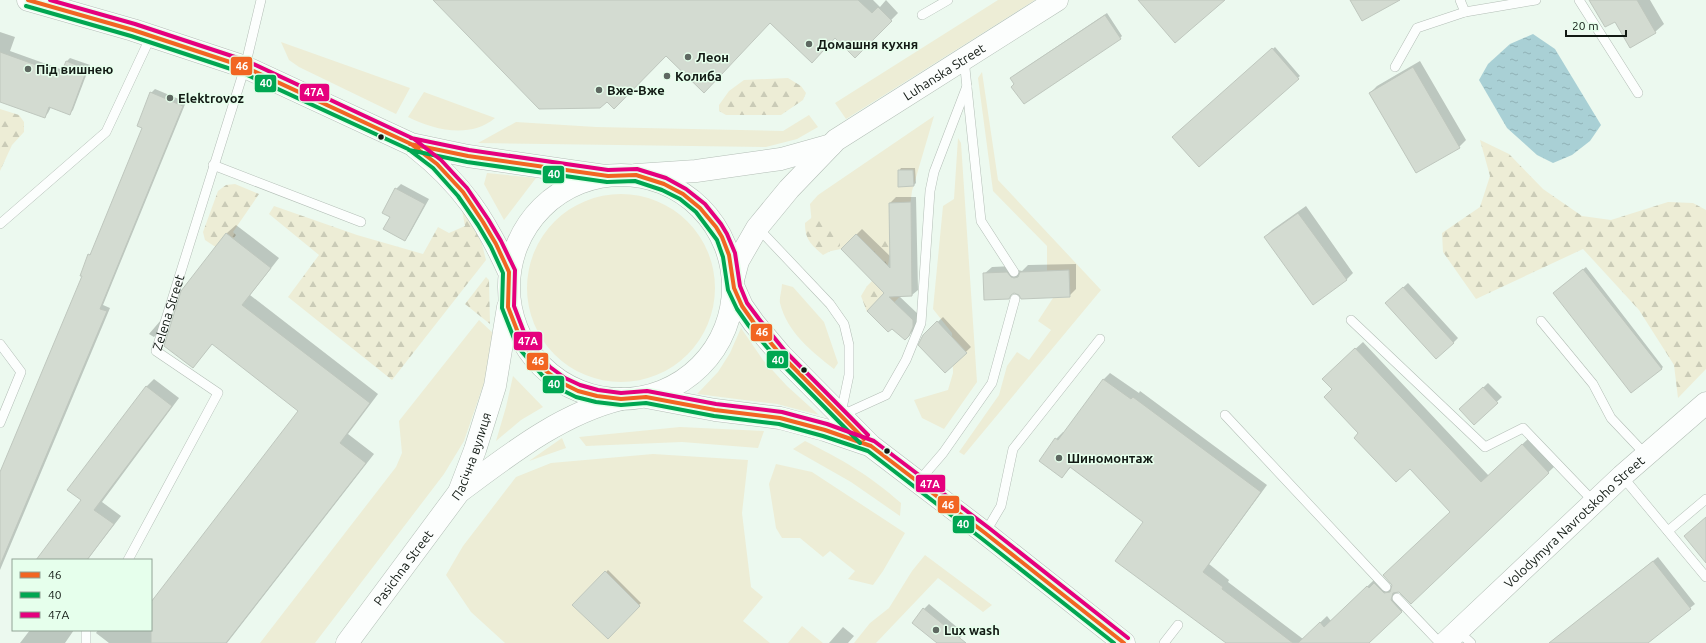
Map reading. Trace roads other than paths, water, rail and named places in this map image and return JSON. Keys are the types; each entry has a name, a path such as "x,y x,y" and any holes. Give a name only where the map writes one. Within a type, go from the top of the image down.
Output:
{"main road":[{"path":"28,0 152,36 245,67 411,144 437,164 463,192 493,239 509,272"},
{"name":"Luhanska Street","path":"734,284 738,261 757,228 789,189 832,144 1057,0"},
{"path":"411,144 468,156 608,176 636,176 669,187 683,194 700,208 716,226 729,255 734,284 742,306 758,329 780,355 871,446 985,533 1124,643"},
{"name":"Luhanska Street","path":"636,176 696,171 781,159 832,144"},
{"name":"Пасічна вулиця","path":"459,492 475,450 495,386 508,307 509,272 512,256 523,233 546,207 572,189 608,176"},
{"path":"646,397 678,383 695,370 710,354 728,320 732,305 734,284"},
{"path":"508,307 522,343 533,358 546,371 578,391 596,396 621,399 646,397 716,410 780,418 825,430 871,446"},
{"name":"Пасічна вулиця","path":"459,492 502,460 548,430 599,404 621,399"},
{"name":"Volodymyra Navrotskoho Street","path":"1458,639 1594,502 1706,403"},
{"name":"Pasichna Street","path":"347,643 459,492"}],"lane":[{"name":"Zelena Street","path":"129,559 218,393 156,351 213,165 245,67 261,0"},
{"path":"922,15 948,0"},
{"path":"1460,0 1465,12"},
{"path":"1395,67 1417,28 1465,12 1536,0"},
{"path":"1579,0 1638,93"},
{"path":"0,224 106,132 152,36"},
{"path":"964,59 981,221 1014,272"},
{"path":"840,416 886,395 906,360 921,323 930,191 934,172 967,86"},
{"path":"213,165 361,222"},
{"path":"757,228 830,304 844,324 849,345 849,375 840,416"},
{"path":"918,482 943,453 992,383 1015,299"},
{"path":"1351,320 1485,447 1523,428 1594,502"},
{"path":"1541,321 1593,384 1610,418 1646,455"},
{"path":"985,533 1001,506 1013,449 1100,339"},
{"path":"0,344 21,372 0,424"},
{"path":"1225,415 1386,587"},
{"path":"1622,476 1706,577"},
{"path":"1668,531 1706,499"},
{"path":"1397,598 1440,643"},
{"path":"1164,643 1178,625"},
{"path":"86,631 86,643"}],"water":[{"path":"1533,34 1555,49 1601,125 1590,141 1572,155 1553,163 1537,155 1507,128 1479,80 1488,64 1510,44"}],"place":[{"name":"Домашня кухня","path":"809,44"},
{"name":"Леон","path":"688,57"},
{"name":"Під вишнею","path":"28,69"},
{"name":"Колиба","path":"667,76"},
{"name":"Вже-Вже","path":"599,90"},
{"name":"Elektrovoz","path":"170,98"},
{"name":"Шиномонтаж","path":"1059,458"},
{"name":"Lux wash","path":"936,630"}]}
